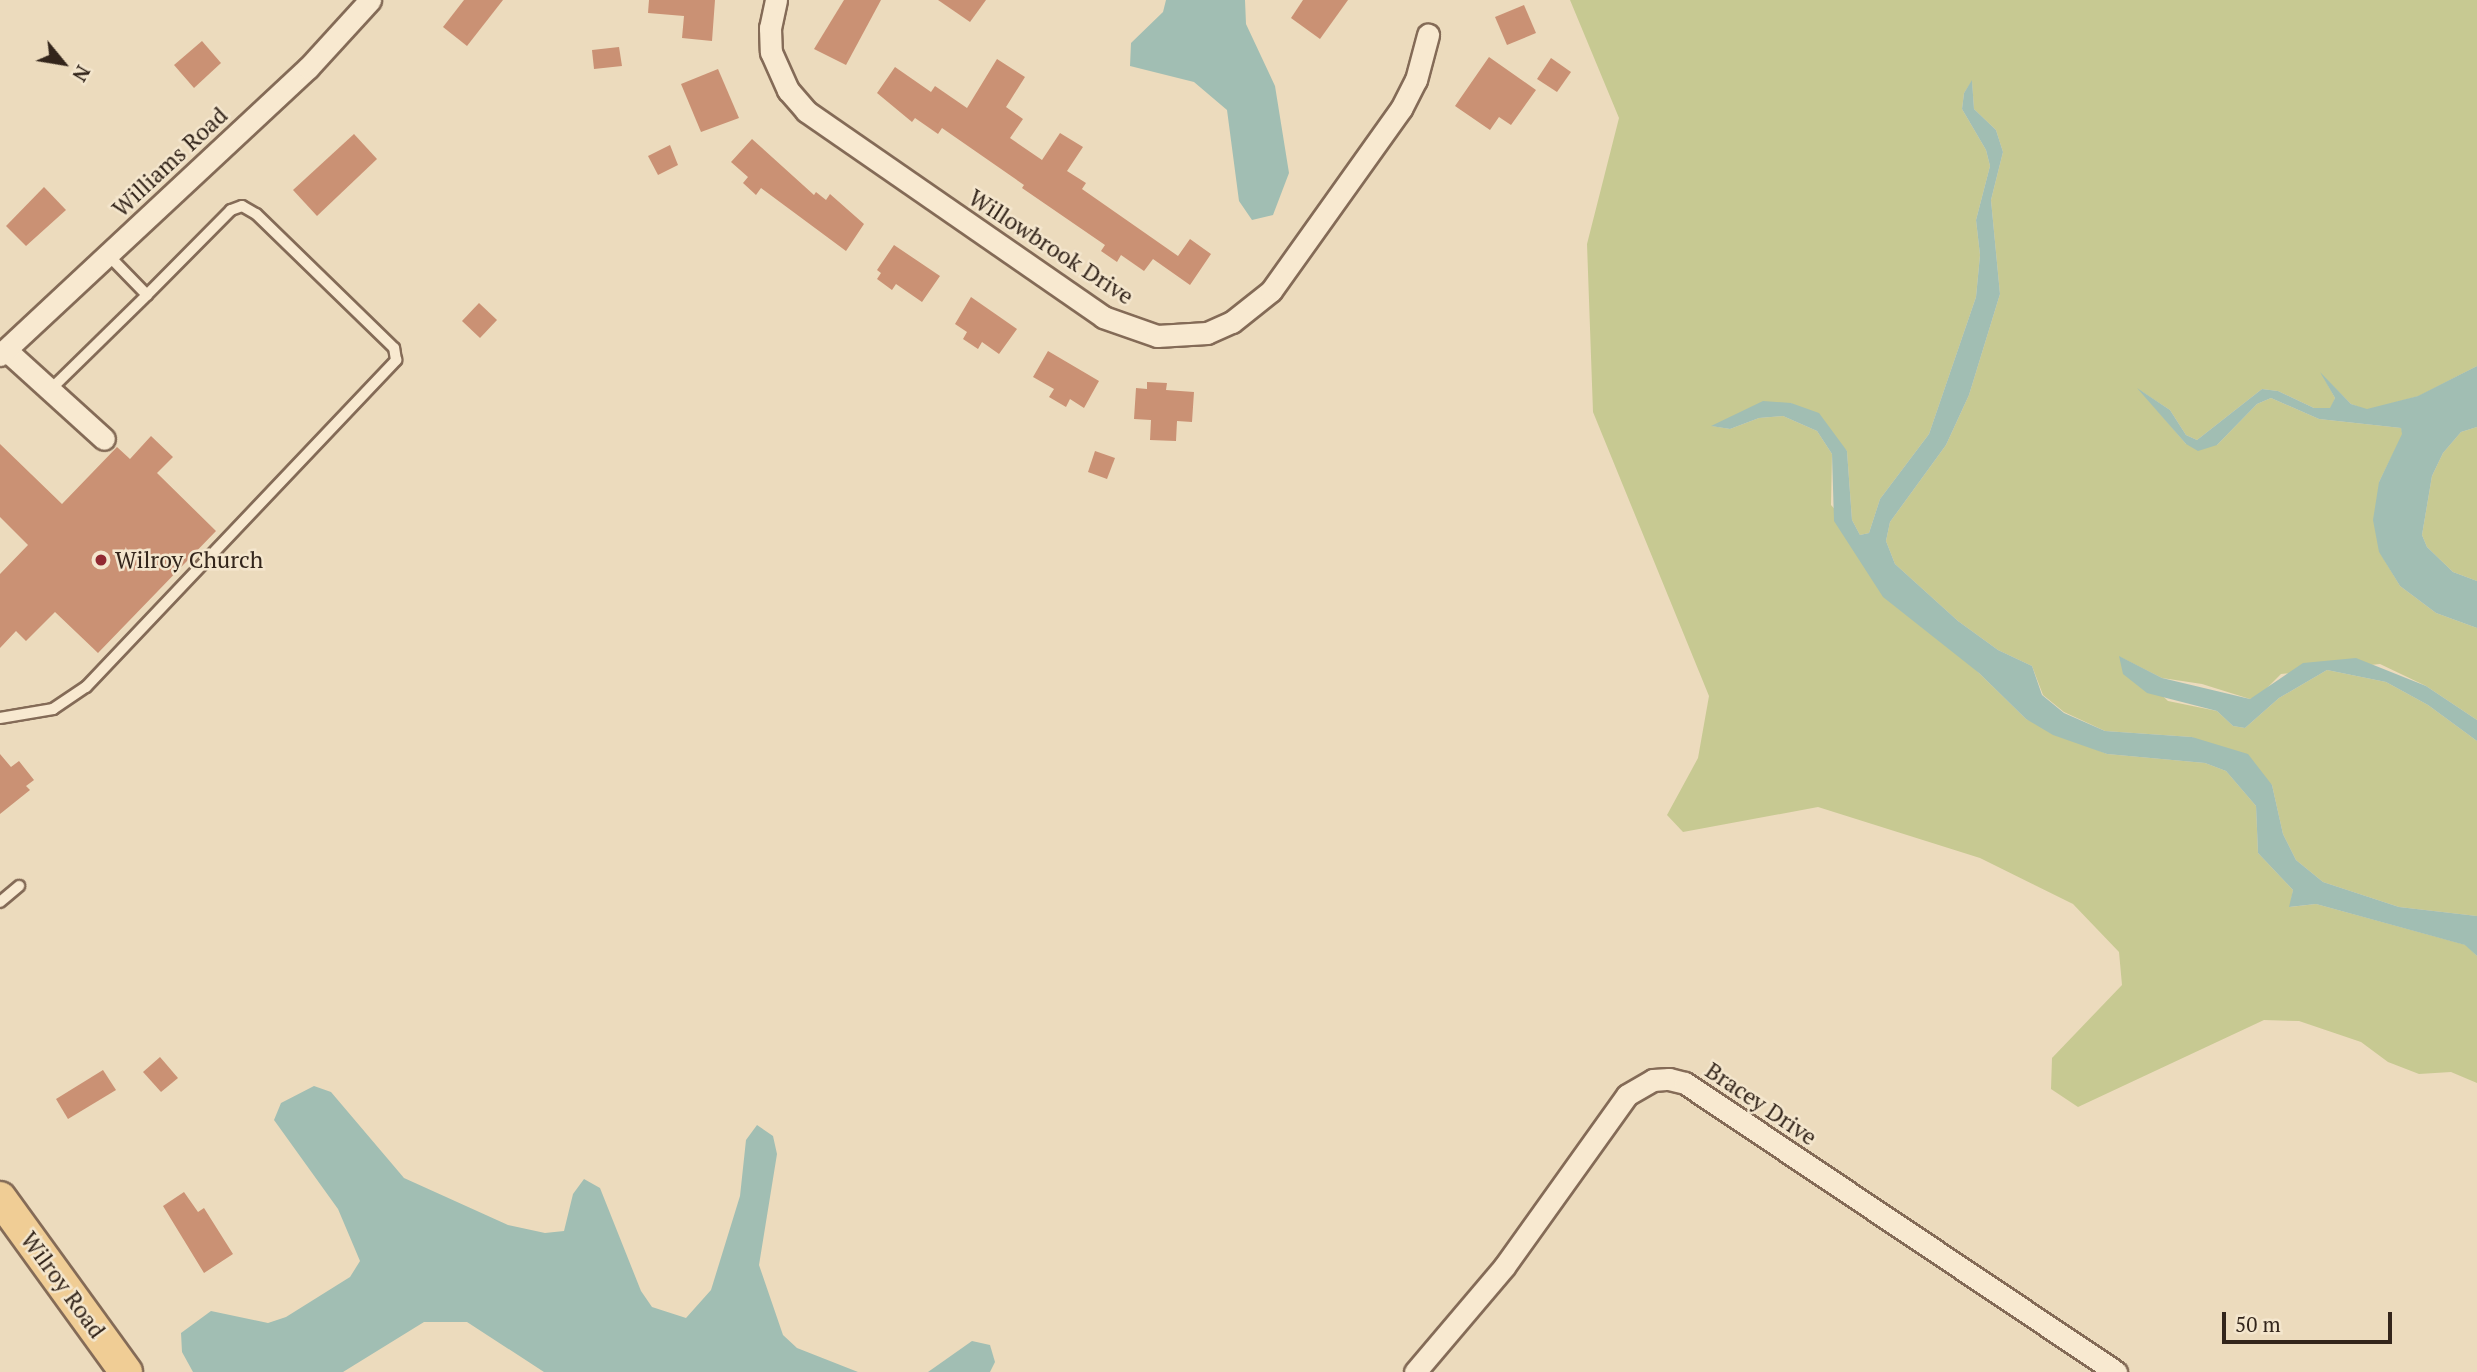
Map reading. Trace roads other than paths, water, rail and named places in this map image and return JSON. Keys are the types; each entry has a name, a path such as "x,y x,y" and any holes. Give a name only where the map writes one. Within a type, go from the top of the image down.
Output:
{"main road":[{"name":"Wilroy Road","path":"0,1198 126,1372"}],"street":[{"name":"Williams Road","path":"3,353 308,68 370,0"},
{"name":"Willowbrook Drive","path":"776,0 770,28 772,52 788,90 806,111 1103,317 1157,335 1207,332 1233,322 1271,291 1401,109 1416,80 1428,35"},
{"path":"3,353 51,389 104,439"},
{"name":"Bracey Drive","path":"1415,1372 1504,1267 1627,1095 1653,1080 1669,1079 1685,1083 2116,1372"}],"lane":[{"path":"0,718 53,709 86,687 396,360 394,348 256,214 242,206 230,210 51,389"},
{"path":"109,256 147,295"},
{"path":"0,902 19,886"}],"place":[{"name":"Wilroy Church","path":"101,560"}]}
